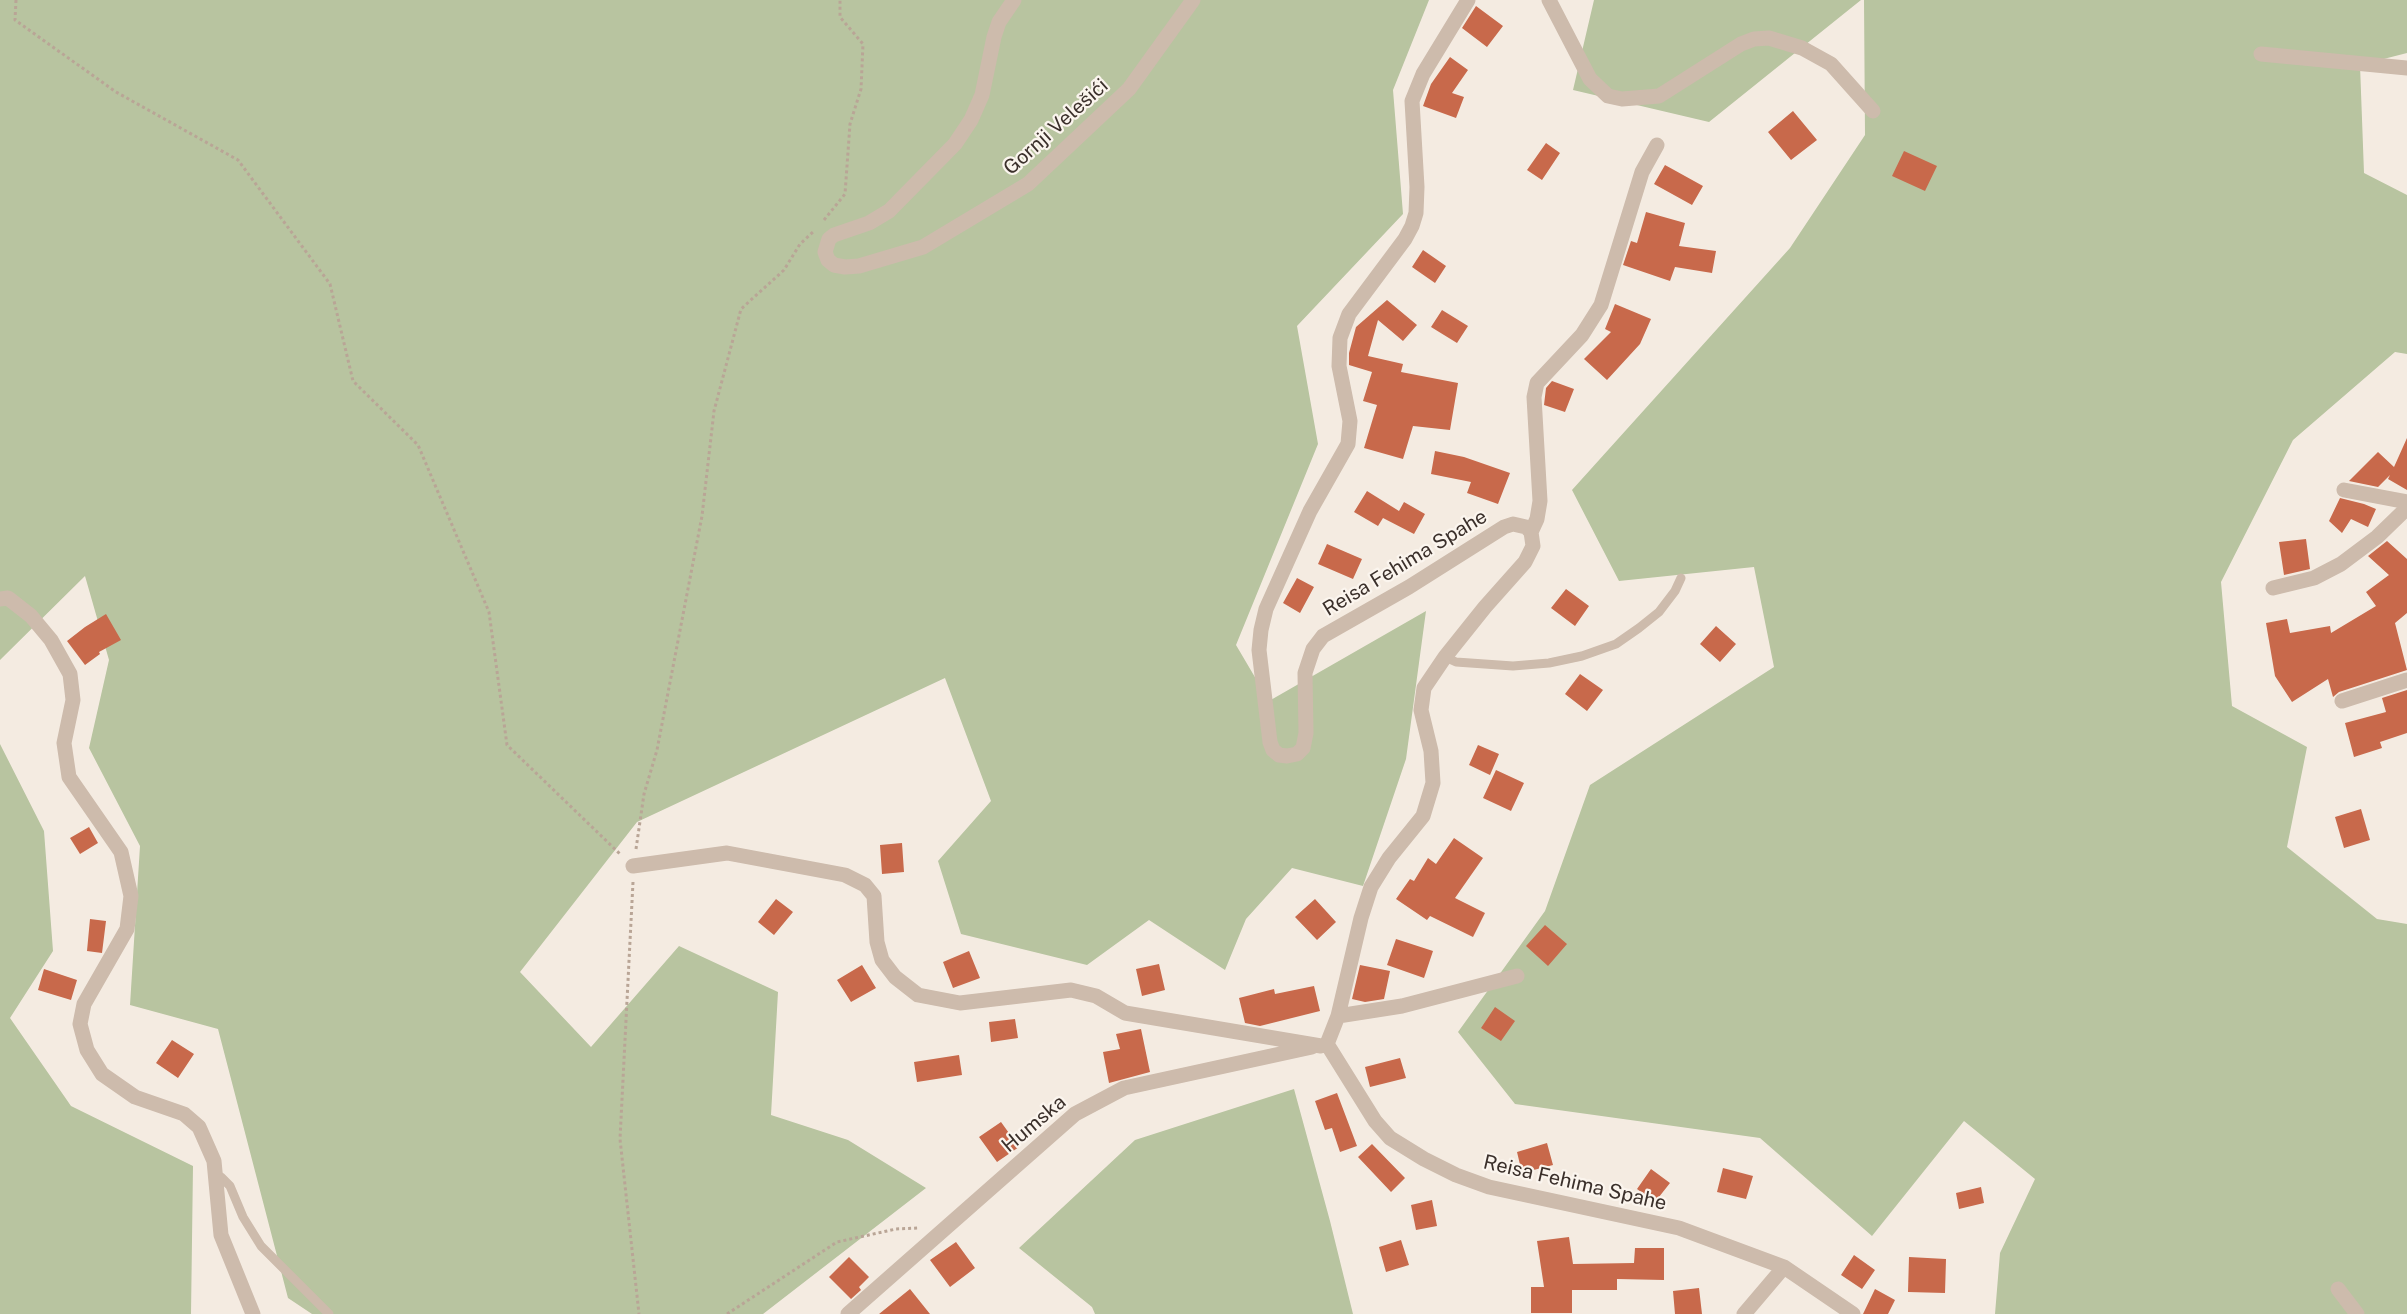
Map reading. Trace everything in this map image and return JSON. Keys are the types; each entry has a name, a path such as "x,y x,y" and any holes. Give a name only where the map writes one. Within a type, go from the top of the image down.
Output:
{"street":[{"name":"Gornji Velešići","path":"1014,0 999,22 982,95 971,120 955,144 889,210 869,223 834,235 829,239 825,252 828,260 834,265 859,266 923,247 1029,184 1129,89 1194,0"},
{"name":"Reisa Fehima Spahe","path":"1468,0 1423,74 1412,101 1417,187 1416,213 1412,226 1405,239 1349,314 1340,338 1339,366 1350,421 1348,444 1310,511 1266,609 1259,650 1270,742 1274,750 1279,755 1287,756 1297,754 1303,748 1306,733 1305,673 1313,649 1323,636 1409,587 1495,532 1513,524 1520,525 1531,532"},
{"path":"1548,0 1590,79 1608,96 1622,99 1659,96 1742,44 1754,39 1769,38 1802,48 1831,64 1873,111"},
{"path":"2261,54 2407,68"},
{"path":"633,866 727,853 845,876 865,885 874,896 877,942 882,960 895,977 918,995 960,1003 1071,990 1096,996 1125,1013 1324,1045 1338,1016 1361,918 1371,887 1389,858 1423,816 1433,783 1431,751 1421,711 1424,688 1444,657 1526,562 1533,546 1531,532 1537,519 1540,501 1534,398 1537,383 1582,335 1601,305 1639,182 1657,145"},
{"path":"2344,489 2407,502"},
{"path":"2273,588 2314,578 2341,564 2376,537 2407,508"},
{"path":"4,598 31,616 51,640 70,674 73,700 64,743 69,777 121,852 131,896 127,929 84,1004 80,1024 87,1050 102,1074 110,1080 135,1097 184,1114 199,1127 214,1161 221,1235 253,1314"},
{"path":"2342,701 2407,680"},
{"path":"1338,1016 1402,1006 1517,976"},
{"name":"Reisa Fehima Spahe","path":"1324,1045 1375,1121 1390,1138 1456,1175 1489,1188 1543,1201 1679,1228 1784,1267 1853,1314"},
{"name":"Humska","path":"848,1314 1075,1114 1124,1088 1324,1045"},
{"path":"1744,1314 1784,1267"},
{"path":"2338,1288 2357,1314"}],"lane":[{"path":"1444,657 1456,662 1513,666 1549,663 1582,656 1616,644 1640,628 1659,612 1675,591 1681,578"},
{"path":"215,1175 221,1177 230,1186 243,1216 261,1246 329,1314"}],"path":[{"path":"16,0 15,20 116,92 238,160 330,284 353,381 418,445 489,612 507,745 633,866"},
{"path":"639,1314 620,1139 633,866 644,794 657,750 702,516 714,411 741,309 784,270 800,244 817,228 845,194 850,124 861,89 863,44 840,17 840,0"},
{"path":"727,1314 837,1242 896,1229 948,1226"}],"green space":[{"path":"0,0 1429,0 1393,90 1403,214 1297,326 1318,444 1236,645 1269,701 1426,611 1406,759 1363,886 1292,868 1246,919 1225,970 1149,920 1087,965 961,934 938,861 991,801 945,678 637,822 520,972 591,1047 679,946 778,992 771,1115 848,1140 926,1188 763,1314 312,1314 288,1298 218,1029 130,1005 140,846 89,748 109,660 85,576 0,660"},
{"path":"1594,0 1861,0 1709,122 1573,90"},
{"path":"1864,0 2407,0 2407,53 2360,65 2364,173 2407,195 2407,354 2395,352 2293,440 2221,582 2232,706 2307,747 2287,847 2377,919 2407,924 2407,1314 1995,1314 2000,1253 2035,1179 1964,1121 1872,1236 1760,1138 1515,1104 1458,1032 1545,911 1590,785 1774,667 1754,567 1619,581 1572,490 1790,248 1865,135"},
{"path":"0,744 44,831 53,951 10,1018 71,1106 193,1166 191,1314 0,1314"},
{"path":"1294,1089 1353,1314 1095,1314 1092,1307 1019,1248 1135,1140"}],"building":[{"path":"1476,6 1503,26 1487,47 1462,28"},
{"path":"1450,57 1468,70 1452,93 1464,97 1456,118 1423,106 1431,84"},
{"path":"1793,111 1817,140 1791,160 1768,132"},
{"path":"1546,143 1560,153 1542,180 1527,170"},
{"path":"1904,151 1937,166 1925,191 1892,176"},
{"path":"1665,165 1703,186 1692,205 1654,184"},
{"path":"1646,212 1685,223 1679,246 1716,251 1712,273 1675,267 1670,281 1623,265 1631,241 1637,243"},
{"path":"1423,250 1446,266 1435,283 1412,267"},
{"path":"1387,300 1417,325 1403,341 1378,320 1368,356 1403,364 1401,372 1458,383 1450,430 1413,426 1403,459 1364,448 1377,405 1363,401 1372,372 1349,365 1349,353 1356,327"},
{"path":"1615,304 1651,319 1640,344 1607,380 1584,359 1611,332 1605,329"},
{"path":"1442,310 1468,326 1457,343 1431,327"},
{"path":"1552,381 1574,389 1565,412 1544,405 1546,388"},
{"path":"2407,438 2407,490 2388,479 2390,475 2378,487 2349,481 2378,452 2394,467"},
{"path":"1435,451 1464,457 1510,473 1498,504 1467,493 1471,482 1431,474"},
{"path":"1367,491 1399,511 1404,502 1425,514 1414,534 1383,518 1378,526 1354,512"},
{"path":"2340,498 2376,509 2368,527 2351,519 2342,533 2329,521"},
{"path":"2306,539 2310,569 2284,575 2279,542"},
{"path":"2387,541 2407,559 2407,613 2395,623 2407,670 2339,692 2333,697 2328,679 2292,702 2275,676 2266,623 2287,619 2290,633 2330,626 2331,633 2376,606 2366,592 2389,575 2368,556"},
{"path":"1327,544 1362,559 1353,579 1318,564"},
{"path":"1297,578 1314,587 1300,613 1283,603"},
{"path":"1566,589 1589,606 1575,626 1551,608"},
{"path":"106,614 121,640 99,652 100,654 85,665 67,641"},
{"path":"1716,626 1736,644 1720,662 1700,644"},
{"path":"1580,674 1603,690 1587,711 1565,694"},
{"path":"2407,690 2407,733 2380,742 2382,748 2354,757 2345,723 2386,712 2382,698"},
{"path":"1478,745 1499,754 1490,775 1469,765"},
{"path":"1496,770 1524,783 1511,811 1483,798"},
{"path":"2361,809 2370,840 2344,848 2335,817"},
{"path":"89,827 98,843 80,854 70,838"},
{"path":"1454,838 1483,858 1455,898 1485,913 1473,937 1430,916 1427,920 1396,899 1410,879 1414,881 1428,858 1436,864"},
{"path":"902,843 904,872 882,874 880,845"},
{"path":"776,899 793,912 774,935 758,922"},
{"path":"1315,899 1336,922 1317,940 1295,917"},
{"path":"90,919 106,921 102,953 87,951"},
{"path":"1545,925 1567,944 1548,966 1526,946"},
{"path":"1396,939 1433,951 1424,978 1387,965"},
{"path":"969,951 980,978 953,988 943,962"},
{"path":"1159,964 1165,990 1142,996 1136,969"},
{"path":"862,965 876,988 851,1002 837,980"},
{"path":"1360,965 1390,971 1384,999 1365,1002 1352,999"},
{"path":"44,969 77,980 71,1000 38,990"},
{"path":"1314,986 1320,1011 1260,1026 1245,1023 1239,998 1274,989 1275,994"},
{"path":"1495,1007 1515,1021 1501,1041 1481,1028"},
{"path":"1015,1019 1018,1038 991,1042 989,1022"},
{"path":"1141,1029 1150,1072 1109,1083 1103,1052 1120,1049 1116,1034"},
{"path":"172,1040 194,1054 178,1078 156,1063"},
{"path":"959,1055 962,1075 917,1082 914,1062"},
{"path":"1400,1058 1406,1078 1370,1087 1365,1067"},
{"path":"1337,1093 1357,1146 1340,1152 1332,1128 1325,1130 1315,1101"},
{"path":"1001,1122 1019,1147 997,1162 979,1137"},
{"path":"1547,1143 1553,1165 1522,1173 1517,1152"},
{"path":"1372,1144 1405,1178 1391,1192 1358,1157"},
{"path":"1723,1168 1753,1176 1746,1199 1717,1192"},
{"path":"1651,1169 1670,1183 1655,1202 1637,1189"},
{"path":"1981,1187 1984,1203 1959,1209 1956,1193"},
{"path":"1432,1200 1437,1226 1416,1230 1411,1205"},
{"path":"1569,1237 1573,1264 1634,1263 1635,1248 1664,1248 1664,1280 1617,1279 1617,1290 1572,1290 1572,1313 1531,1313 1531,1287 1544,1287 1537,1241"},
{"path":"1401,1240 1409,1265 1386,1272 1379,1247"},
{"path":"956,1242 975,1268 950,1287 930,1260"},
{"path":"1854,1255 1875,1270 1862,1289 1841,1275"},
{"path":"849,1257 869,1277 859,1287 861,1290 851,1299 829,1277"},
{"path":"1909,1257 1946,1259 1945,1293 1908,1292"},
{"path":"1699,1288 1702,1314 1675,1314 1673,1291"},
{"path":"910,1289 930,1314 879,1314"},
{"path":"1875,1289 1895,1300 1888,1314 1863,1314"}]}
